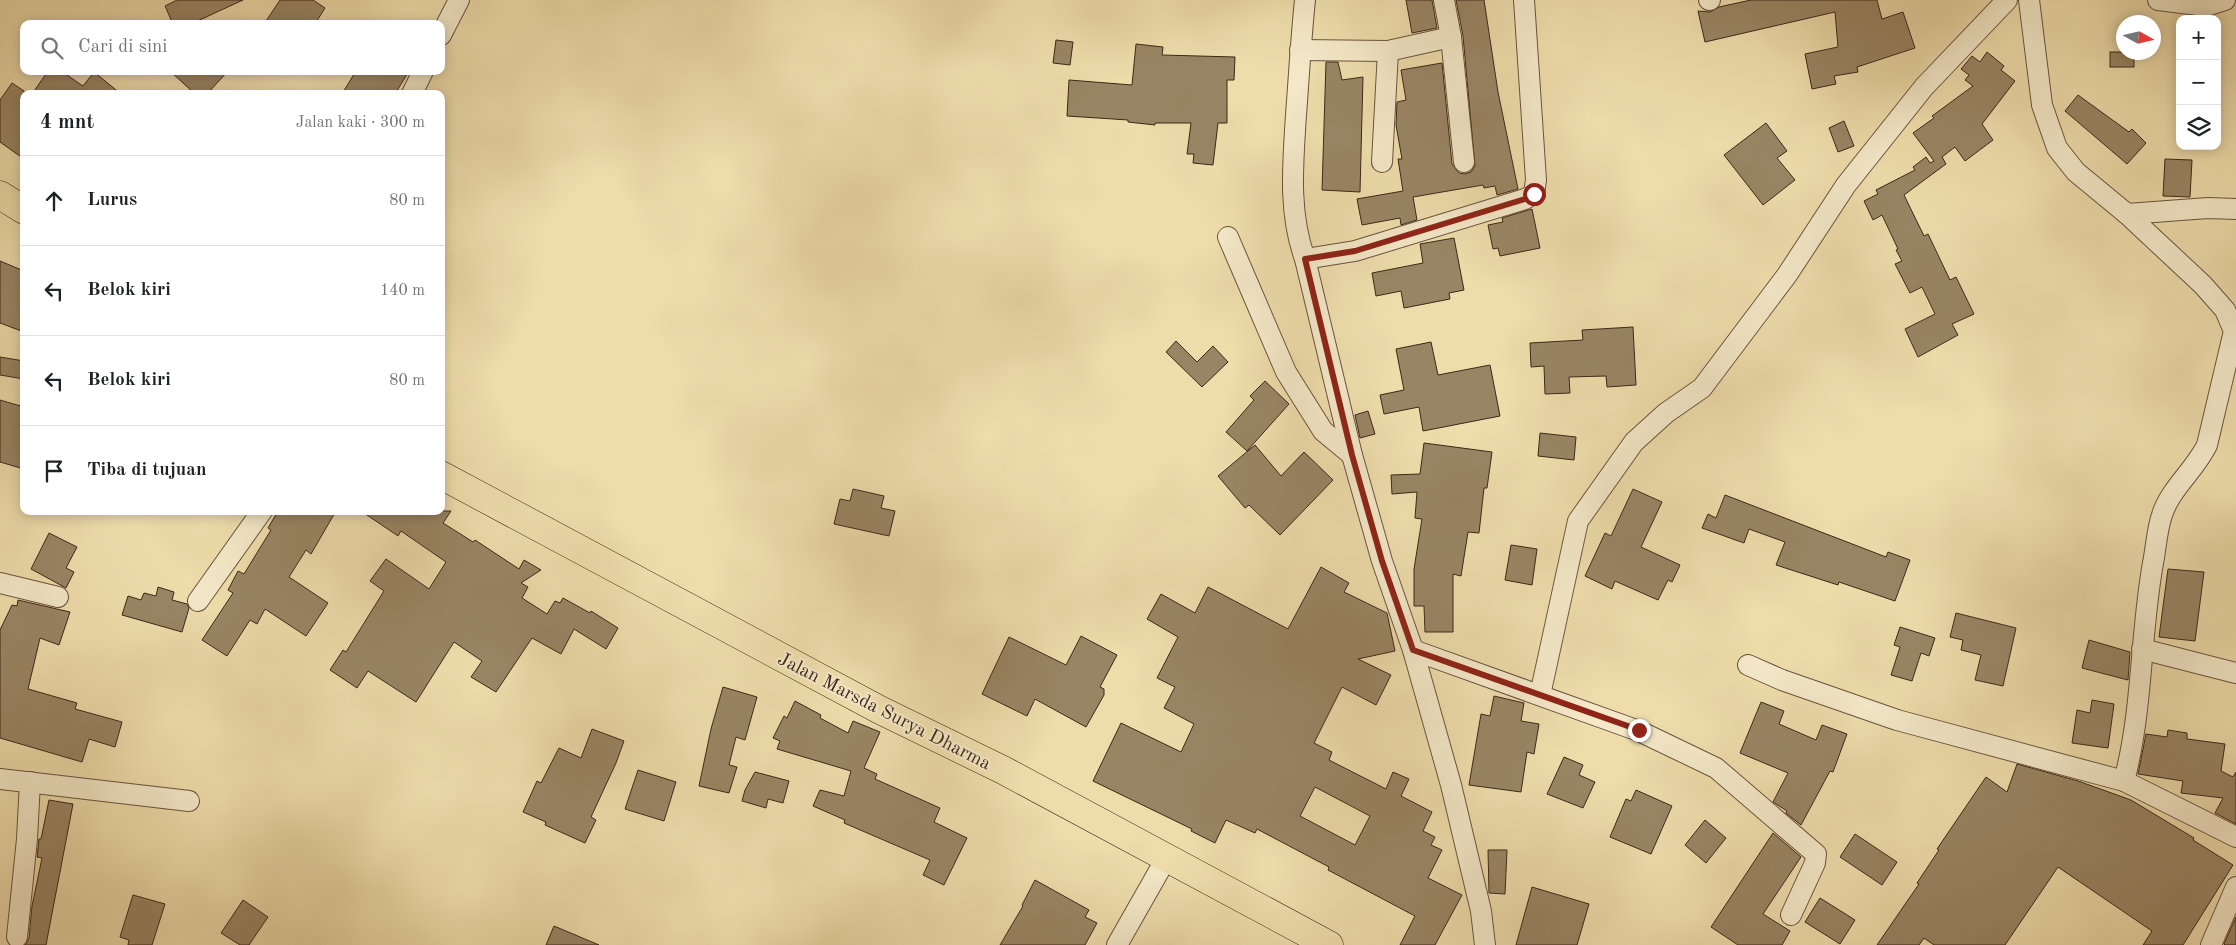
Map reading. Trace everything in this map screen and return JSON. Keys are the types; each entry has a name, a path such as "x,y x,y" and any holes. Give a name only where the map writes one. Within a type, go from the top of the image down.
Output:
{"highway":[{"path":"0,196 20,208"},
{"name":"Jalan Marsda Surya Dharma","path":"445,477 880,710 1003,770 1329,945"}],"street":[{"path":"445,28 459,0"},
{"path":"1305,0 1292,172 1294,215 1298,240 1305,259 1352,455 1382,561 1413,650 1451,784 1481,911 1485,945"},
{"path":"1444,0 1451,37 1464,162"},
{"path":"1305,259 1355,251 1525,199 1534,194 1536,180 1524,0"},
{"path":"1540,695 1578,521 1634,442 1666,413 1702,388 1787,276 1846,185 1924,87 2007,0"},
{"path":"2029,0 2042,105 2057,148 2076,172 2127,214 2203,285 2225,310 2234,331 2207,445 2199,461 2172,495 2162,515 2147,595 2133,746 2124,781"},
{"path":"2158,0 2206,6 2225,0"},
{"path":"1300,50 1388,50 1451,37"},
{"path":"1382,162 1388,50"},
{"path":"414,90 421,75"},
{"path":"2127,214 2208,208 2236,209"},
{"path":"1228,237 1286,372 1323,431 1352,455"},
{"path":"198,601 259,515"},
{"path":"0,583 58,596"},
{"path":"2142,649 2236,673"},
{"path":"1413,650 1639,730 1716,768 1816,854 1815,863 1792,915"},
{"path":"1748,665 1782,680 1897,720 2124,781 2236,837"},
{"path":"0,779 189,801"},
{"path":"17,937 27,839 30,782"},
{"path":"1117,945 1167,857"},
{"path":"2211,945 2236,887"}],"building":[{"path":"177,0 243,0 200,20 171,20 165,6"},
{"path":"280,0 313,0 325,8 318,20 267,20"},
{"path":"1406,0 1432,0 1437,28 1412,33"},
{"path":"1456,0 1484,0 1498,92 1518,189 1497,195 1495,186 1484,188 1483,185 1413,197 1417,220 1401,225 1400,218 1362,225 1357,199 1403,191 1398,159 1402,159 1396,125 1397,102 1406,100 1401,70 1442,63 1452,164 1459,173 1465,174 1471,172 1475,166 1463,36"},
{"path":"1751,0 1877,0 1882,19 1903,12 1915,48 1857,67 1858,72 1834,76 1836,84 1812,89 1805,54 1838,47 1835,12 1705,42 1698,11 1710,12 1719,7"},
{"path":"1056,40 1073,42 1070,65 1053,63"},
{"path":"1136,44 1163,47 1162,55 1235,57 1234,80 1227,80 1227,123 1218,123 1213,165 1193,163 1194,154 1187,154 1191,123 1155,123 1155,125 1128,122 1128,120 1067,116 1069,80 1132,85"},
{"path":"1987,52 2004,66 2001,70 2015,81 1982,124 1993,140 1965,161 1955,147 1942,157 1946,164 1904,195 1924,236 1928,234 1950,280 1956,277 1974,314 1952,324 1958,335 1918,357 1905,329 1935,314 1922,287 1910,293 1895,264 1902,261 1882,215 1873,220 1864,201 1878,194 1876,190 1915,170 1913,167 1926,157 1930,163 1934,161 1913,133 1934,118 1932,116 1973,86 1965,80 1969,75 1961,69 1972,56 1980,62"},
{"path":"2110,52 2116,52 2116,60 2134,60 2134,67 2110,67"},
{"path":"1326,62 1338,62 1342,80 1363,77 1360,192 1322,190"},
{"path":"45,75 67,75 83,86 92,75 98,75 116,90 35,90"},
{"path":"174,75 224,75 211,90 191,90"},
{"path":"354,75 407,75 397,90 344,90"},
{"path":"12,83 22,90 20,90 20,156 0,142 0,100"},
{"path":"2078,95 2129,132 2132,129 2146,143 2127,164 2065,111"},
{"path":"1844,121 1854,146 1838,152 1829,128"},
{"path":"1766,123 1787,151 1777,158 1795,180 1763,205 1724,155"},
{"path":"2165,159 2192,160 2190,197 2163,196"},
{"path":"1532,209 1540,248 1500,256 1498,248 1493,249 1488,225 1503,222 1502,218"},
{"path":"1454,238 1464,290 1449,293 1450,299 1404,308 1401,291 1376,296 1372,273 1423,263 1420,244"},
{"path":"0,261 20,269 20,330 0,323"},
{"path":"1633,327 1636,385 1607,387 1606,376 1569,377 1570,393 1545,394 1544,366 1531,367 1530,343 1583,340 1582,330"},
{"path":"1176,341 1197,362 1213,346 1228,362 1202,387 1166,352"},
{"path":"1431,342 1438,375 1490,365 1500,416 1423,431 1419,407 1384,414 1380,395 1404,390 1396,349"},
{"path":"0,357 20,360 20,378 0,375"},
{"path":"1265,381 1289,404 1247,451 1226,432 1254,400 1250,396"},
{"path":"0,400 20,406 20,468 0,462"},
{"path":"1368,411 1375,434 1360,438 1355,415"},
{"path":"1540,433 1576,437 1574,460 1538,456"},
{"path":"1424,443 1492,452 1487,488 1484,488 1479,533 1468,532 1461,576 1453,574 1453,632 1425,632 1424,606 1414,606 1414,569 1422,519 1415,518 1417,492 1392,494 1391,475 1420,474"},
{"path":"1255,445 1281,476 1304,452 1333,480 1280,535 1249,505 1245,508 1218,476"},
{"path":"853,489 884,496 881,508 895,511 889,536 834,524 840,499 850,501"},
{"path":"1633,489 1662,502 1641,547 1680,565 1672,582 1668,580 1658,600 1615,581 1612,589 1585,576 1605,533 1611,536"},
{"path":"1725,495 1886,557 1888,552 1910,560 1895,601 1839,582 1838,585 1776,565 1785,542 1749,529 1744,543 1702,528 1708,514 1716,518"},
{"path":"445,511 451,511 443,523 473,542 475,540 519,569 524,560 541,570 521,583 528,587 522,598 547,614 555,601 560,603 563,598 590,613 591,611 618,628 606,649 574,629 561,654 532,638 496,692 471,677 482,661 454,642 416,702 368,671 357,688 330,670 343,650 346,652 384,591 370,581 386,559 429,589 446,562 401,531 398,536 367,515 445,515"},
{"path":"276,515 334,515 311,554 306,550 289,577 328,603 306,636 265,609 257,624 250,620 227,656 202,640 233,593 228,590 238,571 244,574 271,530 268,528"},
{"path":"49,533 77,547 66,568 74,572 66,588 31,569"},
{"path":"1511,545 1537,549 1532,585 1505,580"},
{"path":"1321,567 1349,583 1344,592 1387,613 1395,651 1358,659 1391,675 1376,705 1342,687 1314,743 1332,752 1329,760 1386,789 1393,772 1409,779 1401,796 1432,812 1423,831 1435,837 1431,845 1442,850 1428,878 1462,895 1435,945 1400,945 1415,916 1328,870 1329,867 1257,829 1255,833 1226,820 1215,843 1191,831 1192,829 1093,781 1121,723 1181,752 1194,724 1164,708 1175,687 1157,678 1178,637 1147,619 1161,594 1195,613 1208,587 1288,629","holes":["1315,787 1370,816 1355,845 1300,816"]},
{"path":"2168,569 2204,572 2195,641 2159,637"},
{"path":"158,587 174,592 172,600 187,604 189,608 182,632 122,615 128,596 141,600 144,593 156,596"},
{"path":"18,600 70,612 59,645 40,638 28,689 77,703 75,709 122,722 115,747 89,739 82,762 0,738 0,630 12,605 17,606"},
{"path":"1956,613 2016,628 2003,686 1975,680 1981,655 1961,650 1963,640 1950,637"},
{"path":"1900,627 1935,638 1929,656 1921,653 1912,681 1891,675 1900,647 1894,645"},
{"path":"1081,636 1117,655 1100,687 1104,689 1104,695 1086,727 1035,699 1027,716 982,694 1009,637 1066,665"},
{"path":"2089,640 2130,652 2128,680 2082,668"},
{"path":"723,687 757,697 745,740 736,737 729,765 737,767 729,793 699,786 711,729"},
{"path":"1494,696 1524,703 1521,721 1539,724 1534,754 1527,752 1521,792 1469,785 1481,714 1490,716"},
{"path":"2092,700 2114,704 2108,748 2072,743 2077,710 2090,713"},
{"path":"795,701 821,715 820,718 848,733 853,721 880,732 864,768 877,774 875,779 940,808 934,822 967,838 944,885 923,875 930,860 844,823 845,820 813,806 820,790 844,796 851,771 777,749 780,741 773,738 784,716 787,718"},
{"path":"1761,702 1784,711 1779,724 1816,740 1822,725 1847,734 1833,772 1830,771 1801,825 1786,813 1787,811 1773,802 1788,773 1740,753"},
{"path":"592,729 624,741 591,817 596,820 585,843 545,825 546,822 523,812 537,781 541,783 559,748 581,758"},
{"path":"2168,730 2187,733 2187,739 2225,744 2221,771 2233,777 2236,772 2236,824 2215,813 2223,798 2181,793 2183,781 2138,774 2146,734 2167,737"},
{"path":"1564,757 1583,765 1579,775 1595,782 1583,808 1547,794"},
{"path":"2017,764 2078,781 2131,800 2194,838 2193,840 2233,865 2183,945 2143,945 2152,931 2058,867 2005,945 1934,945 1924,938 1919,945 1877,945 1919,884 1917,883 1939,850 1937,849 1986,777 2007,792"},
{"path":"638,770 676,782 664,821 625,809"},
{"path":"755,772 789,781 783,803 768,799 766,808 742,801 745,790"},
{"path":"1636,790 1672,806 1651,854 1610,837 1626,799 1631,801"},
{"path":"49,800 73,804 46,945 25,945 29,938 32,906 42,858 37,857 39,839 41,839"},
{"path":"1705,820 1726,838 1706,863 1685,845"},
{"path":"1773,833 1801,857 1763,914 1790,931 1782,945 1738,945 1711,927"},
{"path":"1855,834 1897,862 1882,885 1840,857"},
{"path":"1488,850 1507,850 1505,894 1489,893"},
{"path":"1035,880 1089,910 1085,917 1097,923 1085,945 1000,945 1023,906"},
{"path":"1532,887 1589,904 1577,945 1516,945"},
{"path":"133,895 165,904 152,945 128,945 129,940 120,937"},
{"path":"1820,898 1855,920 1840,944 1805,922"},
{"path":"243,900 268,917 249,945 240,945 221,933"},
{"path":"2236,917 2236,945 2225,945 2224,944"},
{"path":"554,926 599,945 546,945"}],"route":[{"path":"1534,194 1525,199 1399,239 1355,251 1305,259 1352,455 1382,561 1413,650 1639,730"}]}
